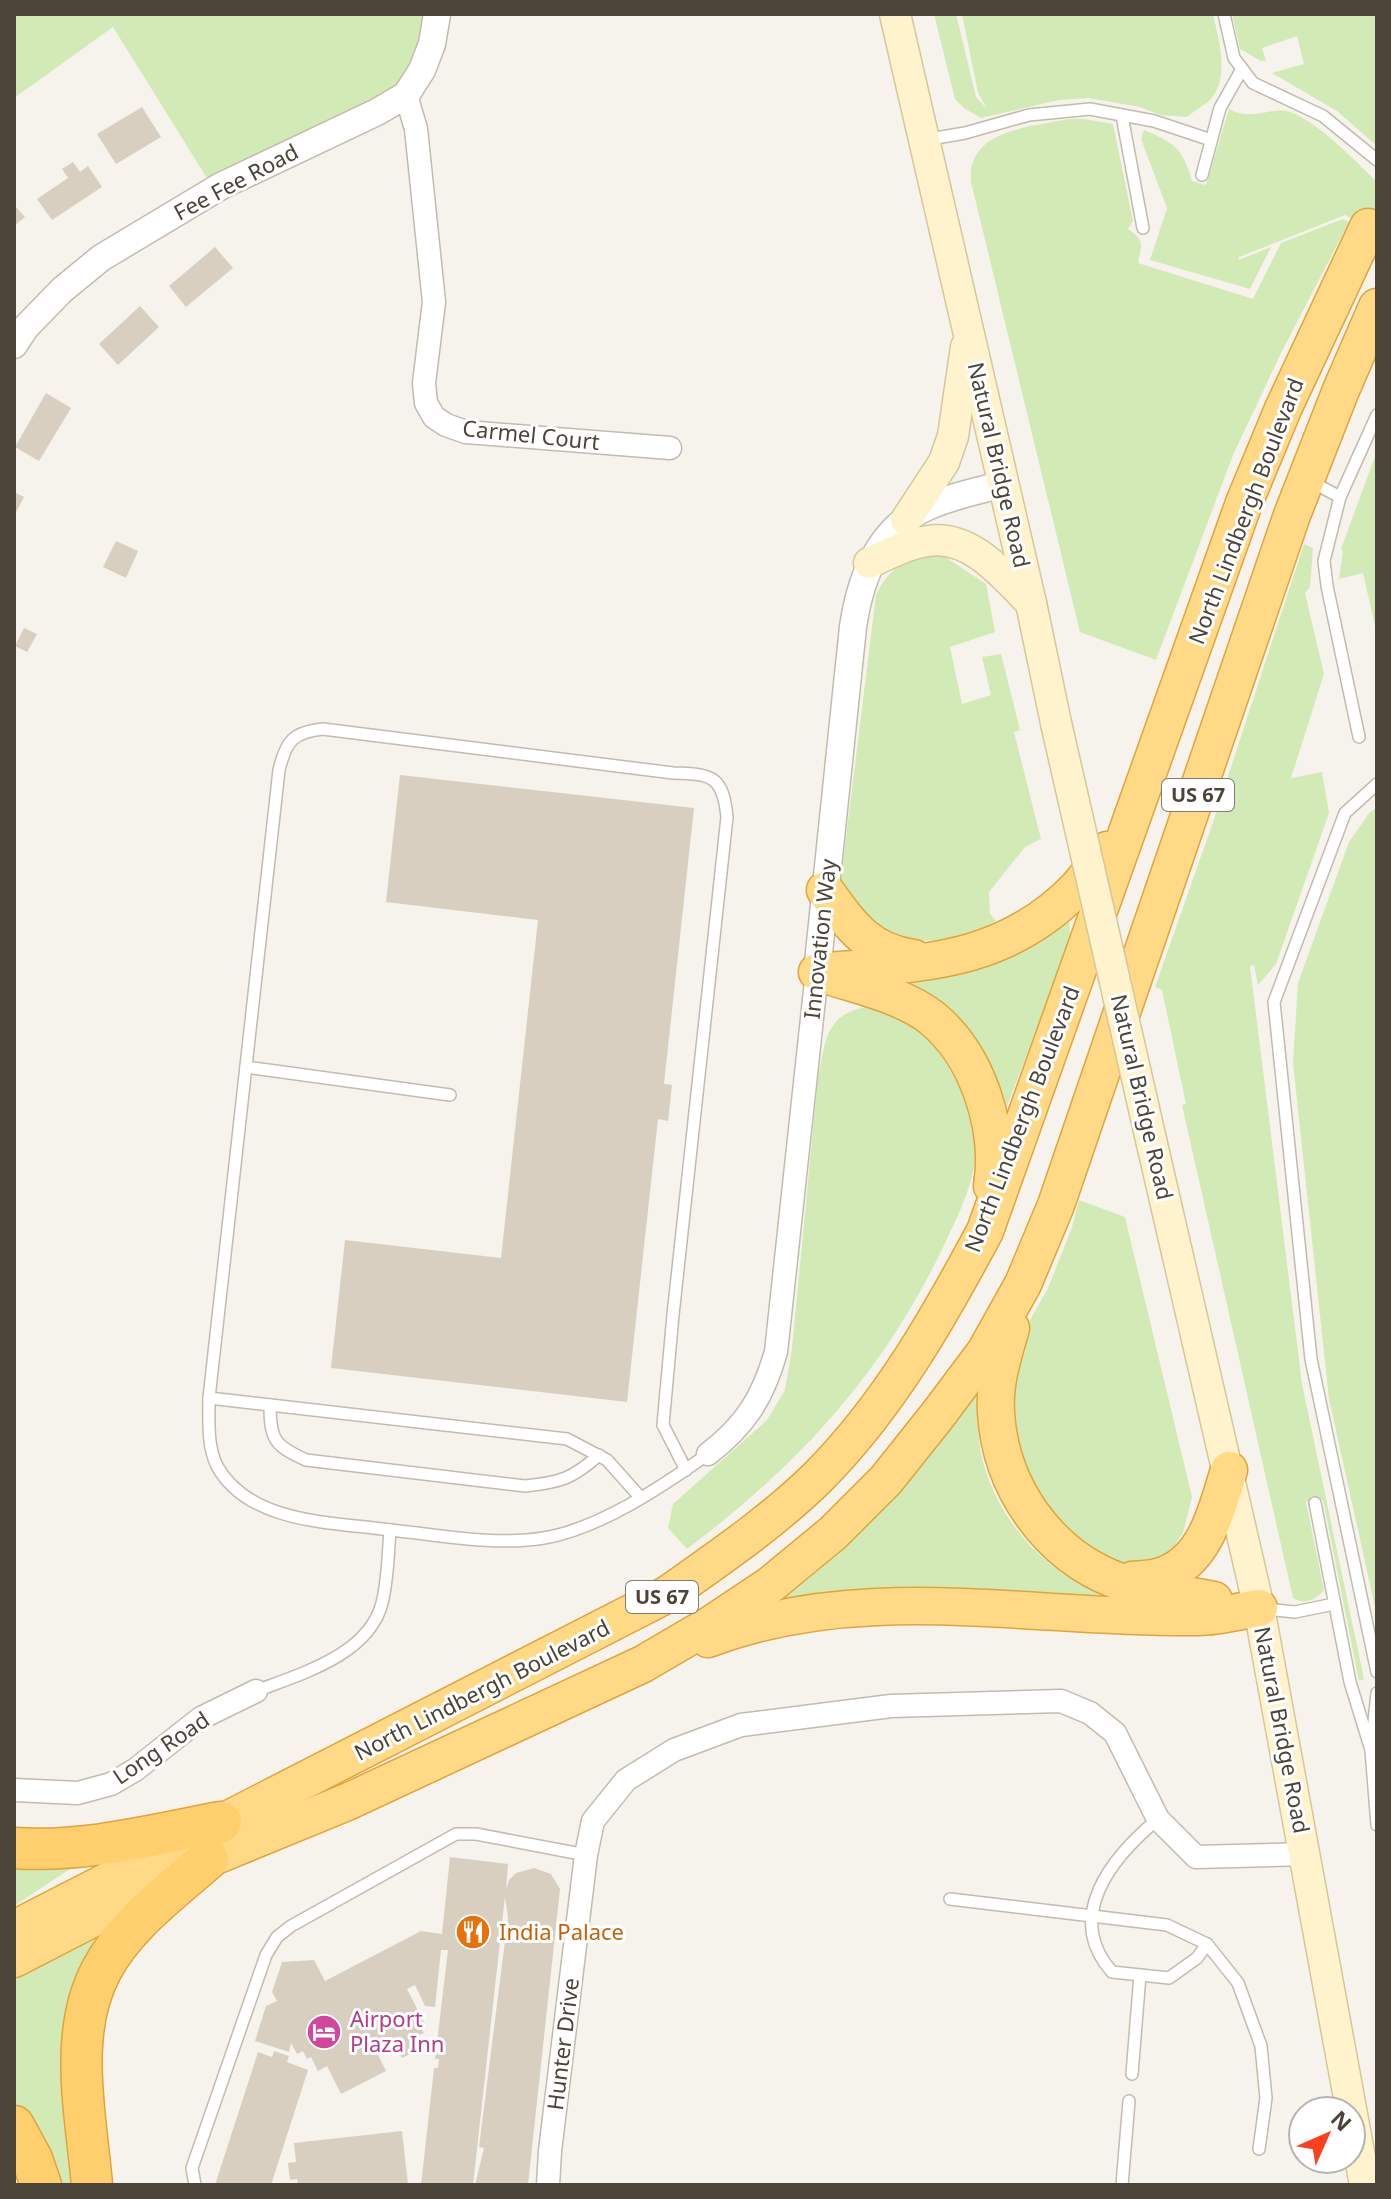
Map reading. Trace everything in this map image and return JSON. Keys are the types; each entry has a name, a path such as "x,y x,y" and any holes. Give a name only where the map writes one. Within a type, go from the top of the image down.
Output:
{"highway":[{"name":"North Lindbergh Boulevard","path":"14,1929 668,1594 747,1539 817,1477 884,1399 941,1313 985,1231 1244,503 1283,409 1368,227"},
{"name":"North Lindbergh Boulevard","path":"14,1959 208,1859 347,1802 643,1664 770,1585 833,1533 886,1480 977,1362 1023,1284 1056,1205 1306,479 1377,307"},
{"path":"817,972 940,961 996,945 1044,917 1077,888 1136,807"},
{"path":"825,890 858,934 875,946 901,956 940,961"},
{"path":"817,972 903,1001 931,1018 954,1041 974,1074 988,1113 994,1147 985,1231"},
{"path":"1023,1284 998,1373 996,1412 1002,1450 1019,1497 1045,1533 1077,1561 1119,1582 1259,1608"},
{"path":"1119,1582 1164,1576 1201,1546 1212,1524 1229,1470"},
{"path":"643,1664 743,1628 789,1616 866,1607 931,1605 1202,1618 1259,1608"},
{"path":"14,1848 51,1851 91,1847 221,1822"},
{"path":"92,2185 82,2062 84,2028 92,1995 102,1968 120,1943 208,1859"},
{"path":"14,2126 32,2159 41,2185"}],"main road":[{"name":"Natural Bridge Road","path":"895,14 1259,1608 1365,2185"},
{"path":"906,520 944,462 953,436 969,334"},
{"path":"869,563 908,546 932,540 961,544 990,563 1031,603"}],"street":[{"path":"406,95 422,70 432,44 437,14"},
{"name":"Fee Fee Road","path":"14,345 26,327 62,290 101,258 221,186 377,112 406,95"},
{"name":"Carmel Court","path":"406,95 416,129 434,302 424,383 426,403 434,417 466,432 670,448"},
{"name":"Innovation Way","path":"708,1454 749,1416 767,1386 776,1352 857,596 869,563 906,520 926,507 1004,484"},
{"name":"Long Road","path":"14,1790 78,1793 111,1784 135,1770 201,1718 256,1691"},
{"name":"Hunter Drive","path":"548,2185 586,1855 593,1821 626,1780 674,1750 741,1725 891,1706 1061,1701 1090,1713 1115,1733 1158,1819 1196,1857 1306,1854"}],"lane":[{"path":"1224,14 1234,58 1253,83 1323,116 1377,160"},
{"path":"1202,175 1220,108 1242,69"},
{"path":"924,140 965,133 1029,115 1090,109 1154,121 1211,140"},
{"path":"1122,116 1143,228"},
{"path":"1359,737 1324,561 1340,497 1377,415"},
{"path":"1306,479 1340,497"},
{"path":"686,1470 663,1425 727,817 720,786 706,774 673,773 323,729 305,730 284,749 279,770 209,1398 210,1440 217,1465 241,1495 281,1514 390,1530 498,1541 546,1537 593,1522 659,1489 686,1470 708,1454"},
{"path":"1377,784 1345,813 1274,1002 1311,1359 1377,1672"},
{"path":"246,1067 450,1095"},
{"path":"209,1398 567,1439 607,1460 640,1497"},
{"path":"270,1405 270,1431 282,1450 306,1460 525,1486 552,1483 576,1475 599,1455"},
{"path":"1315,1503 1350,1682 1371,1750"},
{"path":"256,1691 342,1653 371,1629 382,1604 390,1530"},
{"path":"1259,1608 1295,1612 1334,1604"},
{"path":"1377,1693 1371,1750 1377,1825"},
{"path":"1158,1819 1111,1865 1090,1915 1091,1934 1098,1956 1112,1972 1169,1978 1197,1958 1207,1944"},
{"path":"195,2185 192,2168 266,1955 277,1937 291,1926 456,1834 476,1834 586,1855"},
{"path":"950,1899 1167,1925 1207,1944 1238,1983 1261,2046 1266,2098 1259,2149"},
{"path":"1132,2074 1140,1975"},
{"path":"1122,2185 1129,2101"}],"green space":[{"path":"14,14 428,14 409,69 384,96 210,183 113,27 14,98"},
{"path":"934,14 956,14 976,97 987,109 978,93 962,14 1213,14 1221,60 1219,83 1208,102 1187,117 1160,115 1140,107 1088,98 1059,100 981,118 955,99"},
{"path":"1232,14 1377,14 1377,146 1337,111 1272,73 1304,64 1297,36 1262,48 1266,61 1261,61 1240,49"},
{"path":"1229,109 1245,114 1290,112 1325,133 1377,182 1377,232 1345,215 1239,257 1239,260 1271,247 1250,289 1150,260 1167,208 1141,139 1144,130 1176,148 1185,161 1192,181 1206,185"},
{"path":"1068,119 1113,124 1133,221 1128,229 1141,244 1138,263 1253,299 1281,243 1343,219 1349,222 1281,353 1233,455 1156,660 1080,632 971,182 972,165 989,141 1019,129"},
{"path":"1377,451 1377,635 1363,573 1339,579 1341,549"},
{"path":"1304,544 1313,548 1310,587 1305,593 1324,674 1291,778 1322,772 1329,813 1276,964 1258,985 1254,965 1250,966 1302,1384 1364,1679 1359,1681 1323,1500 1306,1502 1324,1590 1310,1600 1293,1598 1182,1105 1186,1104 1162,990 1155,987"},
{"path":"939,553 986,584 995,632 950,647 962,704 991,695 982,657 1001,654 1020,730 1014,732 1041,839 1025,847 989,892 990,914 996,921 966,934 911,940 878,932 860,920 840,886 876,595 887,577 901,565 918,557"},
{"path":"1377,808 1377,1616 1329,1399 1293,1063 1298,983 1349,842 1370,812"},
{"path":"1069,920 1071,939 1002,1119 881,971 1024,949"},
{"path":"871,1006 900,1019 921,1034 939,1053 955,1079 975,1130 975,1159 969,1187 922,1288 867,1373 803,1448 767,1483 687,1549 668,1528 673,1504 767,1420 785,1390 823,1051 836,1022 844,1015"},
{"path":"1079,1200 1125,1217 1192,1497 1183,1533 1175,1544 1177,1553 1147,1566 1116,1563 1093,1554 1049,1518 1010,1433 1017,1350 1048,1288"},
{"path":"978,1391 981,1453 988,1477 1013,1524 1049,1563 1094,1589 1118,1596 1119,1604 755,1617"},
{"path":"14,1861 73,1867 14,1906"},
{"path":"108,1928 81,2185 55,2185 14,2106 14,1978"}],"building":[{"path":"142,107 161,137 116,164 97,134"},
{"path":"73,162 80,172 88,166 102,187 52,220 37,199 68,178 62,169"},
{"path":"14,205 25,217 14,226"},
{"path":"215,247 233,268 186,307 169,286"},
{"path":"140,306 159,327 118,365 99,344"},
{"path":"46,393 71,408 39,461 15,447"},
{"path":"14,492 24,497 14,516"},
{"path":"116,541 138,551 126,578 103,567"},
{"path":"24,628 37,634 27,652 15,646"},
{"path":"400,775 694,808 664,1084 672,1085 668,1121 658,1119 627,1402 331,1368 345,1240 501,1258 538,920 386,902"},
{"path":"450,1857 508,1864 506,1890 509,1880 516,1873 534,1868 551,1874 560,1889 528,2185 475,2185 484,2148 479,2147 508,1917 505,1897 473,2185 421,2185 434,2068 438,2068 439,2059 435,2059 448,1950 441,1950 435,2007 425,2006 415,1985 407,1989 425,2024 420,2026 424,2033 419,2035 425,2047 402,2058 393,2040 375,2049 386,2071 341,2094 327,2066 318,2071 311,2057 307,2059 303,2051 297,2054 291,2043 289,2052 255,2041 266,2006 277,2001 272,1992 282,1962 314,1960 325,1981 421,1931 442,1934"},
{"path":"274,2051 289,2056 287,2062 308,2070 271,2185 215,2185 258,2052 272,2057"},
{"path":"402,2131 408,2184 298,2185 297,2179 290,2180 288,2163 296,2162 294,2143"}],"place":[{"name":"India Palace","path":"473,1932"},
{"name":"Airport Plaza Inn","path":"324,2032"}]}
